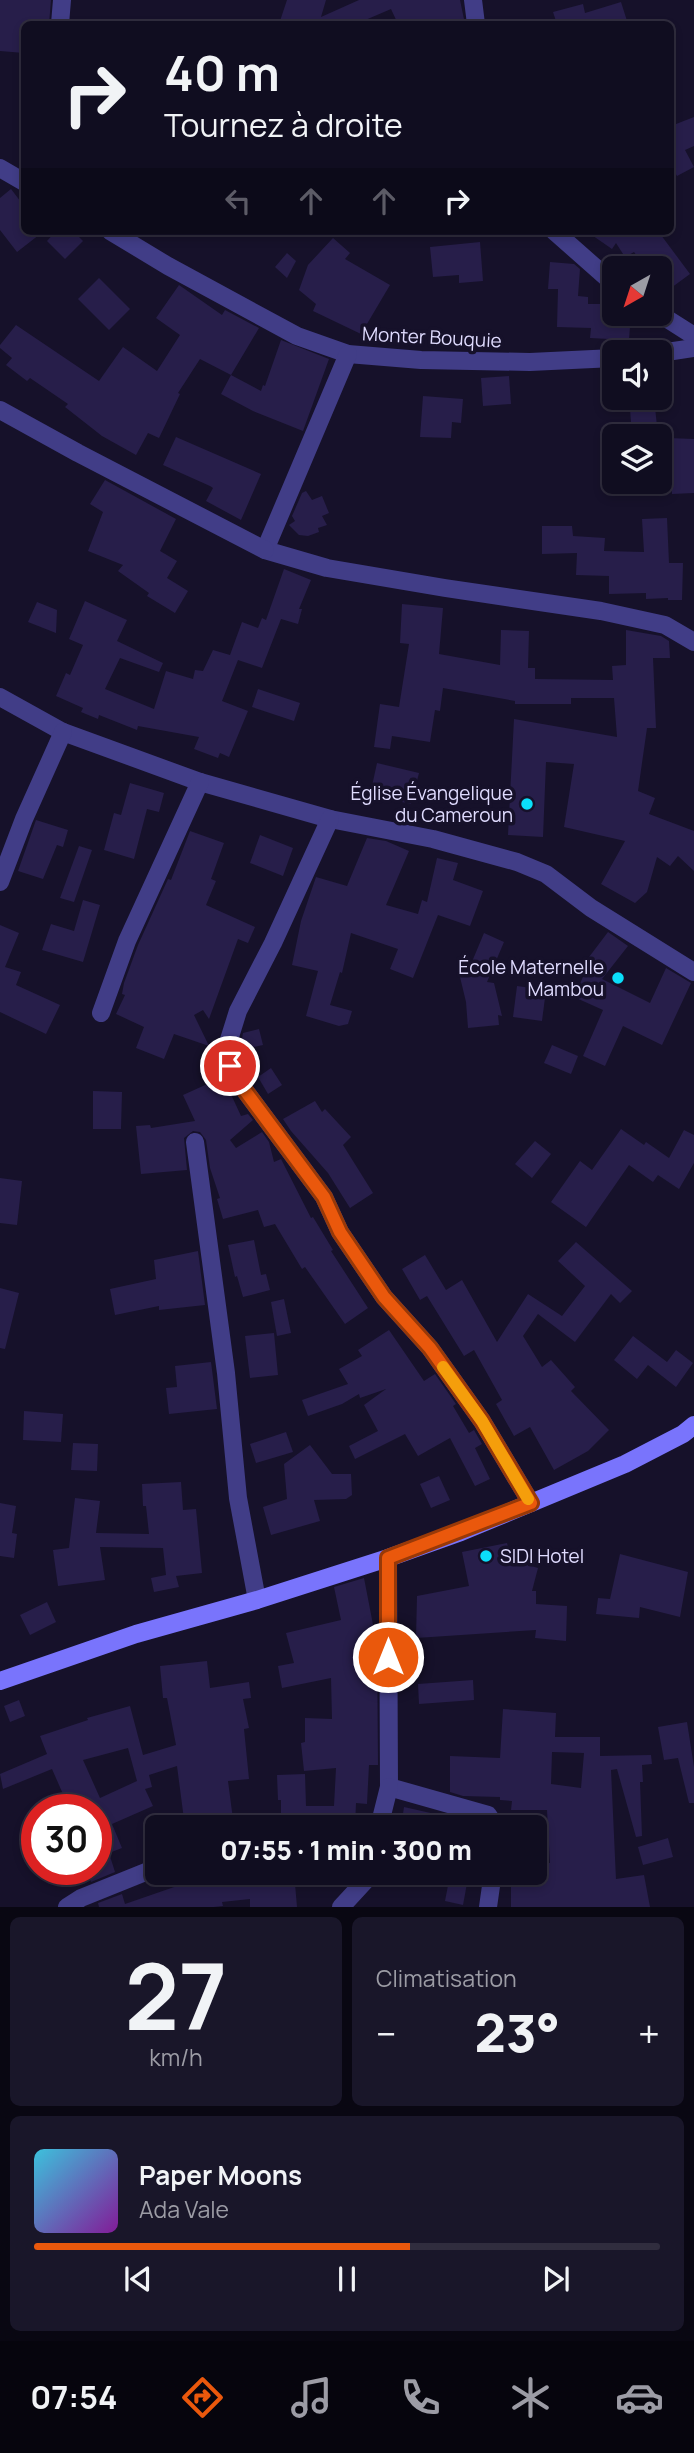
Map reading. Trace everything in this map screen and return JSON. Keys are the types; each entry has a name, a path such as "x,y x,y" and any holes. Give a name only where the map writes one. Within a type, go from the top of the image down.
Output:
{"street":[{"path":"60,21 62,0"},
{"path":"473,0 476,21"},
{"path":"2,172 21,181"},
{"name":"Monter Bouquie","path":"117,235 297,336 348,354 421,360 503,362 602,358"},
{"path":"559,235 602,273"},
{"path":"672,322 694,336"},
{"path":"672,352 694,348"},
{"path":"265,550 348,354"},
{"path":"0,410 265,550 327,568 601,611 665,625 694,642"},
{"path":"0,697 63,732 200,782 330,819 433,839 517,862 546,874 591,908 694,972"},
{"path":"0,882 23,819 63,732"},
{"path":"100,1013 132,930 200,782"},
{"path":"330,819 238,1011 228,1043 230,1066 243,1088 324,1197 340,1232 384,1297 430,1348 482,1421 531,1503"},
{"path":"195,1142 226,1373 238,1498 257,1600"},
{"path":"0,1681 135,1634 257,1600 388,1558 625,1464 694,1425"},
{"path":"382,1815 389,1787 388,1558"},
{"path":"389,1787 488,1815"},
{"path":"66,1907 81,1898 145,1872"},
{"path":"341,1907 361,1885"},
{"path":"488,1907 491,1885"}],"building":[{"path":"0,0 51,0 49,21 21,21 21,53 0,51"},
{"path":"287,0 326,0 321,17 359,0 460,0 464,21 397,21 391,9 363,21 280,21"},
{"path":"621,2 627,21 556,21 553,12 583,4 585,13"},
{"path":"694,117 694,146 685,150 694,167 677,176 674,171 674,125"},
{"path":"11,189 21,202 21,235 39,235 17,252 0,230 0,198"},
{"path":"52,235 77,235 83,241 65,259 47,241"},
{"path":"592,235 661,235 690,274 672,287 672,256 637,256 634,252 624,256 616,243 612,249"},
{"path":"333,238 350,253 345,259 390,285 361,334 313,311 316,304 299,290 308,265"},
{"path":"480,242 483,281 459,283 459,275 433,277 430,247"},
{"path":"287,253 296,261 287,278 275,267"},
{"path":"550,262 574,264 580,269 578,296 588,297 588,304 602,304 602,326 630,326 629,340 590,338 591,328 557,327 558,289 548,289"},
{"path":"99,278 130,309 109,330 78,299"},
{"path":"179,285 222,315 225,310 259,328 231,375 200,359 178,393 180,394 159,438 148,433 136,455 102,436 65,407 68,404 30,378 27,381 6,365 12,358 0,345 16,325 99,381 123,347 157,371 180,335 156,318"},
{"path":"281,340 329,359 303,431 253,411 221,394 231,375 261,391"},
{"path":"509,376 511,404 483,406 481,378"},
{"path":"423,396 463,399 461,423 452,422 451,438 420,437"},
{"path":"630,410 655,410 657,424 631,424"},
{"path":"176,437 261,474 241,520 206,501 213,488 163,465"},
{"path":"672,438 694,439 694,493 672,494"},
{"path":"105,480 176,519 160,551 177,561 167,578 188,591 175,613 147,596 149,593 118,571 123,565 88,551 103,512 90,504"},
{"path":"306,491 312,500 322,496 329,513 322,516 327,525 308,536 299,535 289,525 295,521 292,516 302,493"},
{"path":"667,518 669,563 683,563 682,600 646,599 646,593 609,594 609,576 576,575 577,553 542,554 542,526 572,526 573,536 605,538 604,551 644,552 642,519"},
{"path":"284,569 311,580 299,609 302,609 298,624 281,619 262,668 238,660 222,701 248,711 229,757 220,753 218,758 194,749 199,737 138,726 137,730 99,715 98,719 81,712 83,708 56,696 66,673 70,675 83,645 69,639 85,601 127,620 117,641 163,663 159,672 120,658 105,689 154,709 166,671 193,679 195,670 203,671 213,650 230,655 242,622 258,628 262,618 266,620"},
{"path":"37,602 57,610 56,633 28,622"},
{"path":"402,604 443,608 439,654 500,665 501,630 529,631 528,668 535,668 535,679 613,680 612,666 626,665 626,630 661,636 669,641 670,658 653,658 656,728 647,728 638,791 655,798 649,814 694,831 694,871 678,856 670,866 657,857 647,892 635,903 601,884 625,841 564,827 574,764 546,762 543,837 508,835 514,719 617,737 614,698 571,698 571,704 515,704 515,701 443,688 440,711 435,710 430,742 392,736 390,749 374,747 380,704 399,707 409,644 400,643"},
{"path":"258,689 300,703 294,721 252,707"},
{"path":"377,763 419,773 411,804 370,795"},
{"path":"130,783 164,793 159,812 147,809 134,859 104,850 114,813 121,815"},
{"path":"36,820 68,830 63,847 57,845 43,879 18,871"},
{"path":"190,831 224,843 211,879 216,881 206,905 255,927 248,943 238,939 209,1019 203,1010 194,1015 209,1046 174,1034 164,1059 136,1048 144,1027 116,1014 125,995 122,994 124,983 138,945 168,879 171,880"},
{"path":"260,835 293,848 283,876 250,863"},
{"path":"367,838 386,841 409,851 386,905 418,914 422,900 427,902 437,858 458,863 453,880 483,891 470,926 438,915 413,978 390,969 398,949 351,933 342,973 340,972 330,1005 352,1011 348,1024 339,1026 306,1016 318,971 292,965 301,921 316,877 347,886"},
{"path":"79,846 92,850 74,902 60,898"},
{"path":"83,900 100,905 83,962 42,950 51,924 74,931"},
{"path":"0,925 19,933 5,967 21,972 16,985 60,1005 46,1034 0,1012"},
{"path":"608,932 628,946 602,979 650,1003 666,968 691,983 662,1045 623,1026 605,1066 583,1056 603,1010 574,997 587,968 583,965"},
{"path":"484,933 504,942 487,982 494,983 502,1016 498,1015 499,1025 468,1028 460,977 466,976"},
{"path":"517,986 546,990 542,1021 513,1017"},
{"path":"259,1029 263,1045 240,1050 243,1033"},
{"path":"552,1045 578,1056 571,1074 544,1063"},
{"path":"271,1068 282,1085 268,1094 258,1077"},
{"path":"223,1077 241,1116 248,1114 253,1120 230,1140 236,1148 262,1132 269,1142 274,1162 281,1159 311,1218 313,1217 333,1250 331,1251 368,1308 345,1324 305,1267 302,1269 275,1224 264,1227 258,1210 223,1219 206,1140 200,1132 193,1131 184,1138 187,1170 141,1174 136,1126 150,1125 151,1128 195,1121 183,1095"},
{"path":"93,1091 122,1092 121,1129 93,1129"},
{"path":"315,1101 322,1112 325,1109 351,1137 343,1145 373,1193 350,1208 328,1173 283,1119"},
{"path":"621,1129 669,1158 684,1130 694,1135 694,1163 679,1189 658,1175 653,1182 629,1165 586,1227 551,1202 580,1161 592,1170"},
{"path":"535,1141 551,1154 532,1178 515,1164"},
{"path":"0,1178 22,1181 17,1225 0,1223"},
{"path":"254,1240 261,1275 266,1274 270,1290 243,1297 237,1276 235,1277 228,1245"},
{"path":"576,1242 632,1291 620,1303 611,1294 575,1342 538,1314 523,1336 542,1367 551,1360 575,1387 571,1391 609,1430 588,1451 554,1470 530,1427 514,1436 496,1404 502,1400 474,1350 464,1356 427,1296 420,1300 402,1269 425,1255 446,1290 462,1280 497,1342 528,1294 562,1316 585,1286 558,1261"},
{"path":"198,1251 205,1305 159,1310 159,1306 115,1315 110,1289 156,1279 154,1260"},
{"path":"0,1288 19,1293 5,1349 0,1348"},
{"path":"284,1299 291,1333 277,1336 271,1302"},
{"path":"389,1330 424,1381 435,1374 456,1404 453,1406 469,1433 474,1430 482,1444 475,1448 490,1479 475,1486 450,1438 418,1456 405,1434 355,1459 349,1446 378,1431 364,1405 386,1389 360,1398 359,1394 342,1404 308,1416 302,1400 348,1384 339,1369 362,1356 358,1350"},
{"path":"274,1333 278,1375 250,1378 245,1336"},
{"path":"633,1336 667,1362 676,1350 693,1363 676,1387 648,1365 637,1379 614,1360"},
{"path":"211,1362 217,1409 169,1414 166,1388 177,1387 175,1366"},
{"path":"24,1411 63,1414 61,1442 23,1440"},
{"path":"286,1432 293,1452 256,1463 250,1444"},
{"path":"73,1443 98,1444 97,1471 71,1470"},
{"path":"310,1445 332,1474 351,1474 352,1495 346,1499 314,1500 320,1521 271,1535 263,1507 287,1499 284,1464"},
{"path":"439,1476 450,1500 431,1508 420,1484"},
{"path":"181,1482 183,1510 196,1509 202,1573 176,1576 179,1587 154,1592 151,1578 166,1575 163,1548 100,1547 105,1580 58,1586 53,1550 69,1548 75,1498 100,1501 96,1533 149,1534 142,1484"},
{"path":"0,1503 16,1506 12,1533 17,1534 14,1558 0,1556"},
{"path":"507,1543 511,1560 538,1568 532,1591 536,1591 536,1604 567,1606 566,1641 535,1638 536,1630 416,1638 417,1596 469,1586 462,1552"},
{"path":"620,1554 688,1572 680,1617 640,1607 639,1618 596,1614 598,1598 610,1599"},
{"path":"364,1578 377,1635 378,1765 369,1765 367,1804 356,1803 356,1815 281,1815 277,1775 305,1774 306,1806 334,1806 336,1768 304,1771 301,1743 305,1742 305,1718 332,1719 331,1678 282,1688 278,1666 294,1663 286,1633 341,1620 334,1587"},
{"path":"47,1602 56,1622 30,1635 20,1615"},
{"path":"207,1661 210,1688 249,1682 251,1698 243,1699 249,1728 244,1729 249,1779 228,1781 232,1815 183,1815 177,1766 149,1775 152,1787 145,1789 153,1806 112,1824 112,1794 109,1794 137,1781 128,1748 83,1760 98,1794 63,1794 52,1769 3,1789 0,1774 47,1754 40,1736 88,1720 87,1718 130,1706 143,1755 176,1745 167,1698 163,1698 160,1666"},
{"path":"473,1680 474,1700 419,1704 418,1684"},
{"path":"19,1700 25,1716 10,1722 4,1706"},
{"path":"503,1709 556,1713 555,1737 600,1737 600,1756 651,1755 652,1764 642,1765 643,1782 640,1782 642,1836 636,1837 617,1769 611,1770 616,1879 644,1875 650,1907 511,1907 511,1885 547,1885 547,1863 550,1863 547,1810 511,1810 512,1801 500,1800 500,1797 463,1796 450,1792 450,1756 500,1758","holes":["552,1752 584,1753 581,1788 551,1784"]},
{"path":"687,1722 694,1767 694,1803 689,1803 678,1758 664,1760 658,1727"},
{"path":"404,1807 439,1815 403,1815"},
{"path":"112,1824 122,1848 112,1852"},
{"path":"668,1838 673,1857 643,1865 638,1847"},
{"path":"180,1885 295,1885 297,1907 250,1907 250,1899 222,1902 223,1906 214,1907 99,1907 98,1903 122,1894 125,1904"},
{"path":"448,1885 467,1885 463,1905 445,1901"}],"slow traffic":[{"path":"443,1367 482,1421 528,1499"}],"place":[{"name":"Église Évangelique du Cameroun","path":"527,804"},
{"name":"École Maternelle Mambou","path":"618,978"},
{"name":"SIDI Hotel","path":"486,1556"}],"route":[{"path":"230,1066 243,1088 324,1197 340,1232 384,1297 430,1348 482,1421 531,1503 388,1558 388,1657"}]}
